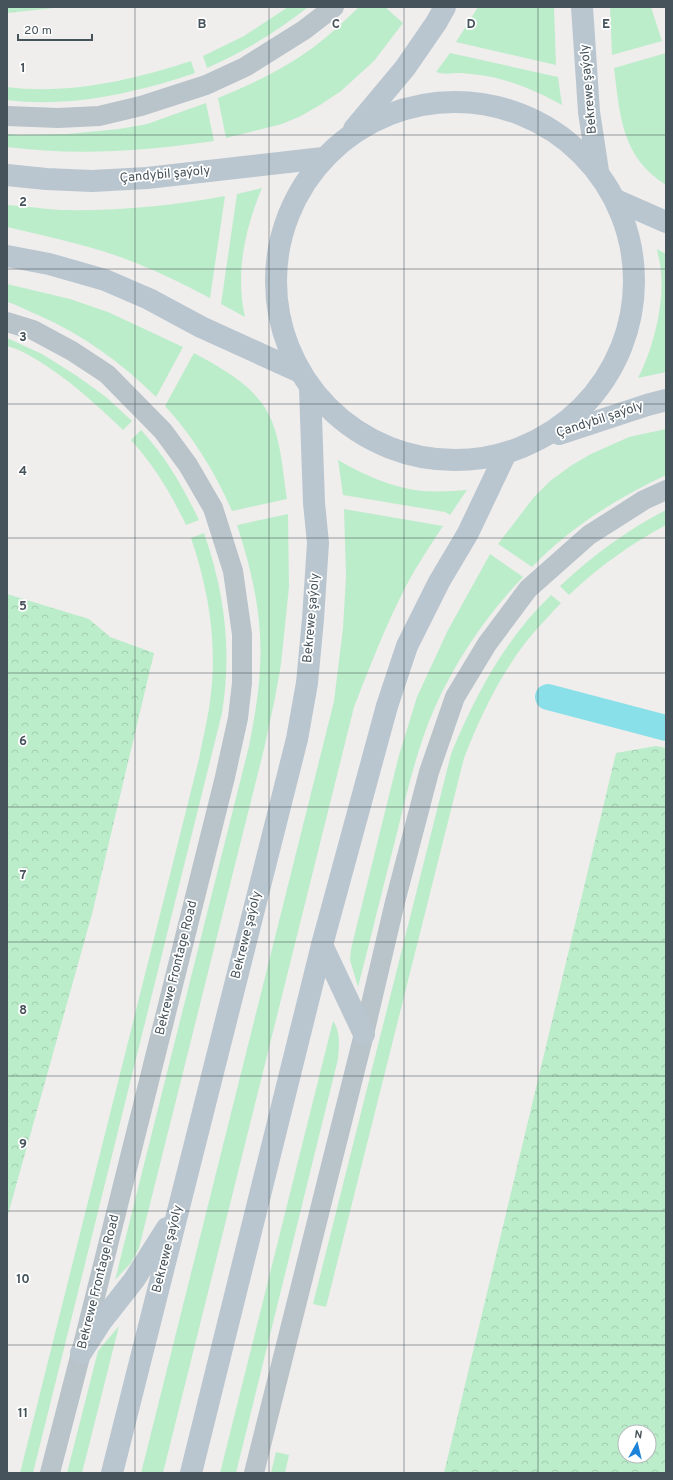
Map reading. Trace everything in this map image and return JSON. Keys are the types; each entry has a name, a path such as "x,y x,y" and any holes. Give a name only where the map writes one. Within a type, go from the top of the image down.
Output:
{"main road":[{"path":"305,380 279,318 276,261 291,206 323,158 346,137 405,68 436,23 445,7"},
{"name":"Bekrewe şaýoly","path":"582,7 589,112 598,171"},
{"path":"7,256 48,264 106,280 149,299 305,380 349,426 398,451 452,460 506,453 535,442 574,416 605,380 626,338 635,291 632,244 616,200 598,171 558,133 507,108 451,101 396,111 346,137"},
{"name":"Çandybil şaýoly","path":"7,175 46,179 92,181 147,178 323,158"},
{"path":"616,200 666,222"},
{"name":"Bekrewe şaýoly","path":"112,1473 297,738 306,683 313,619 318,543 305,380"},
{"name":"Çandybil şaýoly","path":"535,442 666,400"},
{"path":"191,1473 322,945 387,706 407,646 439,582 468,533 506,453"},
{"path":"322,945 364,1034"},
{"path":"81,1353 102,1322 134,1280 177,1212"}],"street":[{"path":"7,116 58,118 99,116 141,106 206,85 245,67 304,30 334,7"},
{"name":"Bekrewe Frontage Road","path":"7,322 33,330 72,351 107,374 163,431 188,465 213,508 233,571 242,634 242,683 238,718 225,777 50,1473"},
{"path":"254,1473 428,772 455,697 487,644 528,589 589,535 644,500 666,490"}],"green space":[{"path":"7,7 64,7 7,13"},
{"path":"288,7 308,7 259,41 207,68 203,56 244,36"},
{"path":"359,7 385,7 403,23 374,61 341,91 301,116 282,124 226,138 218,98 256,81 304,54 338,27"},
{"path":"478,7 554,7 556,65 456,42"},
{"path":"610,7 651,7 662,41 612,55"},
{"path":"450,53 558,77 562,105 532,90 501,79 461,73 445,74 436,72"},
{"path":"666,53 666,185 651,174 640,162 631,148 625,134 621,118 614,68"},
{"path":"191,61 195,73 150,87 79,100 31,102 7,100 7,87 53,89 100,84 123,80"},
{"path":"206,103 214,141 137,150 85,152 33,150 7,147 7,134 67,134 119,129 147,124"},
{"path":"262,188 251,219 243,251 241,284 245,317 221,304 237,194"},
{"path":"225,196 210,298 177,281 132,261 78,244 7,227 7,205 62,210 103,210 185,203"},
{"path":"657,249 666,254 666,372 638,378 653,341 659,313 661,299 661,267"},
{"path":"7,284 70,299 108,312 183,347 156,397 129,372 101,350 55,323 7,302"},
{"path":"7,338 42,354 77,376 106,397 132,421 123,430 86,396 56,372 27,354 7,346"},
{"path":"194,353 239,380 254,394 268,412 280,448 287,499 232,511 219,483 203,456 185,430 165,406"},
{"path":"666,429 666,475 594,515 562,539 532,567 498,544 534,497 550,481 572,465 591,454 629,437"},
{"path":"141,430 150,440 173,473 199,520 186,525 162,480 131,440"},
{"path":"338,460 368,476 400,487 423,491 467,490 450,515 445,512 343,495"},
{"path":"344,509 443,526 406,586 378,646 354,707 163,1473 141,1473 334,701 343,628 346,576"},
{"path":"666,510 666,525 615,557 591,575 569,595 560,586 610,544 637,526"},
{"path":"288,514 289,587 281,664 264,749 139,1248 131,1263 115,1280 249,746 254,717 259,677 260,631 252,577 237,525"},
{"path":"204,533 217,578 225,622 226,667 222,713 33,1473 20,1473 199,759 210,701 213,673 213,653 210,614 202,576 191,538"},
{"path":"490,554 523,577 497,606 463,654 435,707 408,787 358,987 350,960 351,949 399,755 417,697 448,630"},
{"path":"7,594 89,619 110,637 154,653 92,914 7,1218"},
{"path":"551,595 561,603 530,637 507,669 484,713 464,758 326,1307 313,1304 451,754 470,711 505,649 534,612"},
{"path":"656,746 666,748 666,1473 444,1473 616,753"},
{"path":"333,1021 336,1025 338,1034 338,1059 236,1473 220,1473"},
{"path":"119,1326 82,1473 67,1473 98,1351"},
{"path":"276,1452 289,1455 285,1473 271,1473"}],"waterway":[{"path":"548,697 666,728"}]}
